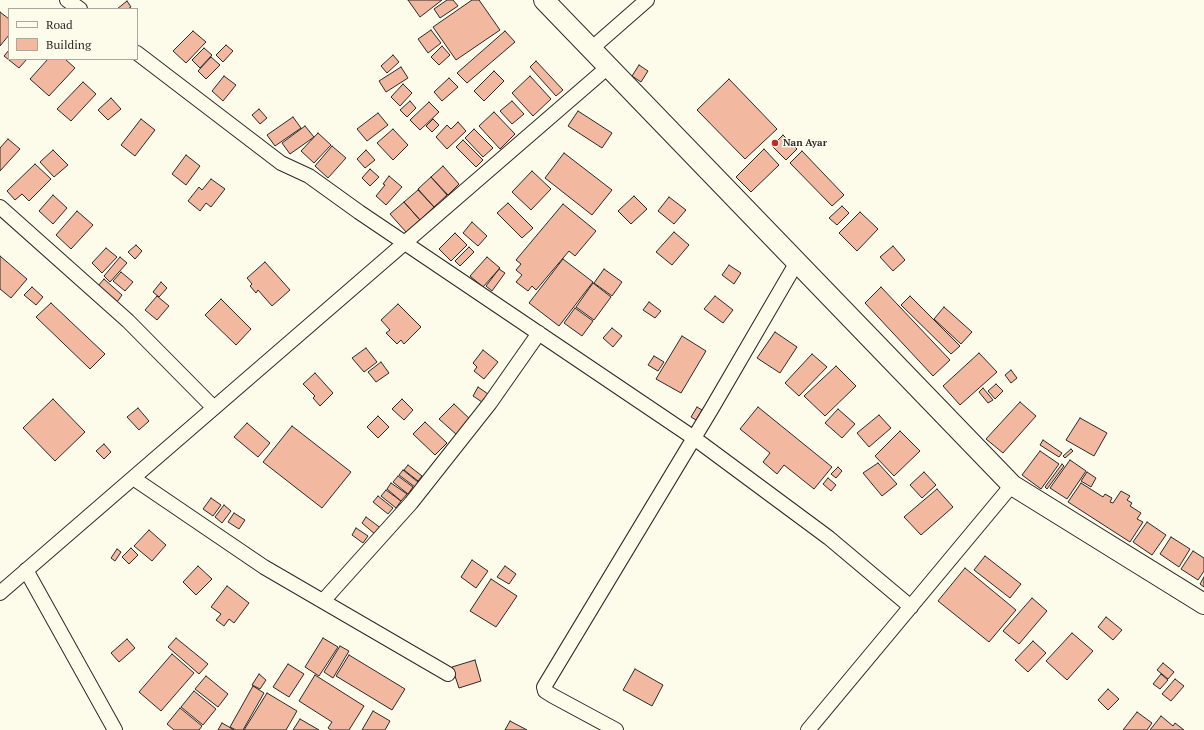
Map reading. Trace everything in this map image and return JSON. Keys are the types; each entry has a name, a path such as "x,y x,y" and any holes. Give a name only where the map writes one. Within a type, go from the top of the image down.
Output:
{"main road":[{"path":"544,0 1012,485 1204,604"}],"street":[{"path":"67,0 79,8"},
{"path":"591,49 647,0"},
{"path":"138,54 281,163 309,176 694,438 829,538 911,607"},
{"path":"0,593 608,67"},
{"path":"0,207 128,321 214,408"},
{"path":"616,730 553,696 545,691 544,688 694,438 797,262"},
{"path":"323,601 411,503 490,403 539,333"},
{"path":"133,478 264,567 448,674"},
{"path":"808,730 1012,485"},
{"path":"26,570 115,730"}],"building":[{"path":"408,0 442,0 420,17"},
{"path":"447,0 453,0 458,6 440,18 434,9"},
{"path":"472,0 479,0 500,30 456,60 433,27"},
{"path":"127,1 131,7 130,8 118,8"},
{"path":"0,12 8,18 8,36 0,46"},
{"path":"431,30 441,43 428,53 418,39"},
{"path":"193,31 206,42 186,63 173,51"},
{"path":"505,31 515,42 467,83 457,73"},
{"path":"226,45 233,51 223,62 216,55"},
{"path":"442,46 450,55 439,65 431,57"},
{"path":"204,48 212,55 200,68 192,60"},
{"path":"8,51 8,59 4,56"},
{"path":"393,55 399,62 387,73 381,66"},
{"path":"211,57 220,65 206,79 198,71"},
{"path":"9,60 26,60 19,68"},
{"path":"47,60 66,60 75,68 49,96 30,79"},
{"path":"536,61 563,90 556,96 530,67"},
{"path":"639,65 648,71 641,82 632,76"},
{"path":"401,67 408,78 386,92 379,81"},
{"path":"494,71 504,81 484,101 474,91"},
{"path":"224,76 236,85 223,101 212,91"},
{"path":"530,76 551,99 533,116 512,93"},
{"path":"449,78 458,87 442,101 434,92"},
{"path":"729,79 777,129 745,159 697,110"},
{"path":"83,82 96,94 71,121 57,109"},
{"path":"403,84 412,93 400,106 391,97"},
{"path":"111,98 121,109 108,120 98,110"},
{"path":"410,101 416,108 407,117 400,110"},
{"path":"512,101 524,114 512,124 500,111"},
{"path":"429,102 439,112 420,130 410,120"},
{"path":"259,109 267,118 260,124 252,115"},
{"path":"578,111 612,133 602,148 568,126"},
{"path":"494,112 515,134 500,149 479,126"},
{"path":"378,113 388,125 367,141 357,129"},
{"path":"293,117 301,128 275,146 267,135"},
{"path":"141,119 155,130 135,156 121,145"},
{"path":"433,119 439,125 432,132 426,126"},
{"path":"458,122 466,131 447,149 436,137 447,125 451,129"},
{"path":"305,126 314,137 290,154 282,143"},
{"path":"393,129 408,145 393,160 377,143"},
{"path":"474,129 493,148 483,157 465,138"},
{"path":"318,133 331,145 314,163 301,151"},
{"path":"783,135 797,149 786,160 772,146"},
{"path":"8,139 20,149 0,171 0,148"},
{"path":"463,140 483,160 476,167 456,147"},
{"path":"332,146 346,158 328,178 315,166"},
{"path":"764,149 779,165 751,192 736,177"},
{"path":"53,150 68,165 54,177 40,162"},
{"path":"366,150 375,160 365,168 357,159"},
{"path":"802,151 844,195 832,206 790,163"},
{"path":"564,153 612,190 592,215 545,178"},
{"path":"186,155 200,166 186,185 172,174"},
{"path":"35,164 51,179 29,201 22,194 15,200 7,191"},
{"path":"443,166 459,184 448,195 431,177"},
{"path":"370,169 379,177 370,186 362,178"},
{"path":"532,171 551,189 531,210 512,192"},
{"path":"389,176 402,187 386,205 376,196 385,185 383,184"},
{"path":"431,177 447,195 434,207 418,189"},
{"path":"211,179 225,189 211,207 206,203 200,211 188,201 199,187 202,190"},
{"path":"418,190 434,207 420,220 404,202"},
{"path":"53,195 67,208 53,224 39,211"},
{"path":"634,196 647,209 631,224 618,211"},
{"path":"669,197 686,210 674,224 658,211"},
{"path":"404,202 420,220 406,232 390,214"},
{"path":"508,203 533,228 522,238 497,213"},
{"path":"563,204 596,231 575,256 569,251 536,290 532,286 528,291 516,282 522,275 516,270 521,264 516,260"},
{"path":"842,206 849,213 837,225 829,218"},
{"path":"77,211 93,225 71,249 56,235"},
{"path":"860,212 878,229 857,251 839,233"},
{"path":"472,222 487,236 478,246 463,233"},
{"path":"674,232 689,245 672,265 656,252"},
{"path":"455,233 467,245 451,261 439,249"},
{"path":"136,245 142,251 135,259 128,252"},
{"path":"893,246 905,260 893,271 880,257"},
{"path":"469,247 474,252 460,266 455,261"},
{"path":"106,248 117,257 102,273 92,263"},
{"path":"0,256 27,279 11,298 0,289"},
{"path":"120,257 127,263 110,282 104,276"},
{"path":"487,257 500,268 483,287 470,276"},
{"path":"563,259 593,282 559,326 529,303"},
{"path":"265,262 290,290 272,306 258,290 256,293 250,286 252,284 247,278"},
{"path":"729,265 741,273 734,284 722,275"},
{"path":"499,269 505,273 492,291 486,286"},
{"path":"604,269 622,282 612,296 594,283"},
{"path":"121,272 133,282 125,291 113,281"},
{"path":"104,279 122,295 117,302 98,286"},
{"path":"161,282 167,288 159,297 153,292"},
{"path":"593,283 611,297 594,320 576,307"},
{"path":"32,287 43,297 36,305 24,295"},
{"path":"881,287 950,360 933,376 865,303"},
{"path":"157,296 169,306 157,320 145,310"},
{"path":"715,296 733,310 723,323 704,309"},
{"path":"910,296 960,346 951,354 901,305"},
{"path":"221,299 251,329 236,345 205,315"},
{"path":"649,302 661,311 655,318 643,310"},
{"path":"51,303 105,354 90,369 36,317"},
{"path":"398,304 421,327 404,344 401,340 397,344 386,333 390,330 381,320"},
{"path":"944,307 972,332 961,344 934,319"},
{"path":"575,308 593,321 582,336 564,323"},
{"path":"612,328 622,336 613,347 603,338"},
{"path":"775,332 797,347 780,373 757,358"},
{"path":"682,336 706,351 681,393 656,379"},
{"path":"366,348 377,362 364,372 352,358"},
{"path":"483,350 498,362 484,379 474,371 477,367 473,363"},
{"path":"979,353 997,372 960,405 943,386"},
{"path":"812,354 827,367 799,396 785,383"},
{"path":"654,356 664,362 658,371 648,365"},
{"path":"381,362 389,373 376,382 368,372"},
{"path":"836,366 856,386 825,416 804,396"},
{"path":"1011,370 1017,378 1011,383 1005,375"},
{"path":"315,373 333,393 320,406 313,398 315,396 303,384"},
{"path":"996,384 1003,391 995,399 988,391"},
{"path":"478,387 488,394 482,402 473,396"},
{"path":"983,388 993,400 988,403 979,392"},
{"path":"53,399 85,432 55,461 23,428"},
{"path":"402,399 413,410 404,420 392,409"},
{"path":"1020,402 1036,416 1003,453 986,439"},
{"path":"454,404 471,420 457,435 439,419"},
{"path":"697,407 702,410 696,420 691,417"},
{"path":"758,407 832,467 814,489 784,465 777,474 763,462 770,453 740,429"},
{"path":"138,408 149,421 139,430 127,417"},
{"path":"838,409 855,424 842,438 825,423"},
{"path":"879,415 891,428 869,447 857,433"},
{"path":"378,416 389,427 378,438 367,427"},
{"path":"1080,418 1107,433 1094,456 1066,440"},
{"path":"425,422 447,443 435,455 413,434"},
{"path":"247,423 270,443 258,457 234,437"},
{"path":"292,426 351,472 322,508 263,462"},
{"path":"900,431 920,451 894,476 875,456"},
{"path":"1043,440 1062,453 1059,457 1040,445"},
{"path":"104,444 111,452 104,459 96,451"},
{"path":"1071,449 1073,451 1065,458 1063,456"},
{"path":"1040,451 1059,464 1041,489 1022,475"},
{"path":"1070,460 1086,471 1067,499 1050,488"},
{"path":"878,463 897,484 882,496 863,473"},
{"path":"1062,464 1064,466 1047,489 1045,487"},
{"path":"408,465 422,476 418,481 404,470"},
{"path":"838,467 842,471 836,478 831,474"},
{"path":"403,470 418,482 415,487 399,475"},
{"path":"924,472 936,485 922,498 910,485"},
{"path":"1087,472 1096,478 1091,487 1081,481"},
{"path":"398,476 413,487 408,494 393,482"},
{"path":"828,478 836,485 831,491 823,484"},
{"path":"391,483 407,494 401,501 387,489"},
{"path":"1081,483 1103,497 1105,494 1112,498 1110,502 1113,503 1121,491 1130,496 1127,500 1132,503 1130,506 1141,513 1137,519 1143,522 1130,542 1068,502"},
{"path":"937,489 953,507 921,535 904,517"},
{"path":"386,490 401,501 396,508 381,496"},
{"path":"378,496 393,508 388,514 373,502"},
{"path":"211,498 221,505 213,516 203,509"},
{"path":"224,505 231,511 222,523 215,517"},
{"path":"234,513 245,520 239,529 228,522"},
{"path":"366,517 382,529 376,535 362,523"},
{"path":"1147,522 1166,535 1152,555 1133,542"},
{"path":"356,528 368,536 363,543 352,535"},
{"path":"149,530 166,545 152,561 134,546"},
{"path":"1171,537 1190,549 1179,567 1160,554"},
{"path":"131,548 138,555 129,564 122,557"},
{"path":"117,549 121,552 115,561 111,558"},
{"path":"1193,551 1204,558 1204,571 1198,580 1181,569"},
{"path":"985,556 1021,584 1010,598 974,570"},
{"path":"472,560 488,571 476,588 461,577"},
{"path":"198,566 212,579 196,595 183,582"},
{"path":"505,566 516,574 509,584 497,577"},
{"path":"965,568 1016,610 989,642 938,601"},
{"path":"1204,577 1204,587 1200,584"},
{"path":"491,579 517,596 496,627 470,611"},
{"path":"227,586 249,603 234,623 229,619 224,626 216,620 221,614 211,607"},
{"path":"1032,598 1047,611 1019,644 1003,631"},
{"path":"1106,617 1122,630 1113,640 1098,627"},
{"path":"1072,633 1093,651 1067,680 1046,661"},
{"path":"176,638 208,664 199,674 168,647"},
{"path":"323,638 338,647 319,676 305,667"},
{"path":"127,639 135,648 119,662 111,653"},
{"path":"1033,641 1046,653 1028,672 1015,660"},
{"path":"340,646 349,651 333,678 324,672"},
{"path":"172,654 194,673 161,711 139,692"},
{"path":"349,655 405,689 392,710 336,676"},
{"path":"475,660 481,681 459,688 452,667"},
{"path":"1163,663 1174,672 1168,679 1157,670"},
{"path":"288,664 304,674 289,697 273,687"},
{"path":"635,669 663,685 652,706 623,690"},
{"path":"259,674 266,680 260,689 252,685"},
{"path":"1161,674 1168,680 1160,689 1153,684"},
{"path":"315,675 364,706 349,730 331,730 328,728 332,722 299,701"},
{"path":"206,676 228,694 218,707 195,689"},
{"path":"1175,679 1184,686 1171,701 1162,694"},
{"path":"253,686 264,693 243,730 236,730 230,727"},
{"path":"1108,689 1119,699 1108,710 1098,700"},
{"path":"194,691 216,709 203,725 181,707"},
{"path":"267,693 297,711 286,730 244,730"},
{"path":"180,708 202,726 199,730 174,730 167,724"},
{"path":"373,711 390,721 385,730 362,730"},
{"path":"1137,712 1152,723 1147,730 1123,730"},
{"path":"1161,716 1173,726 1175,723 1184,730 1150,730"},
{"path":"300,719 319,730 293,730"},
{"path":"510,721 527,730 505,730"},
{"path":"222,723 229,727 234,730 218,730"}],"place":[{"name":"Nan Ayar","path":"775,143"}]}
